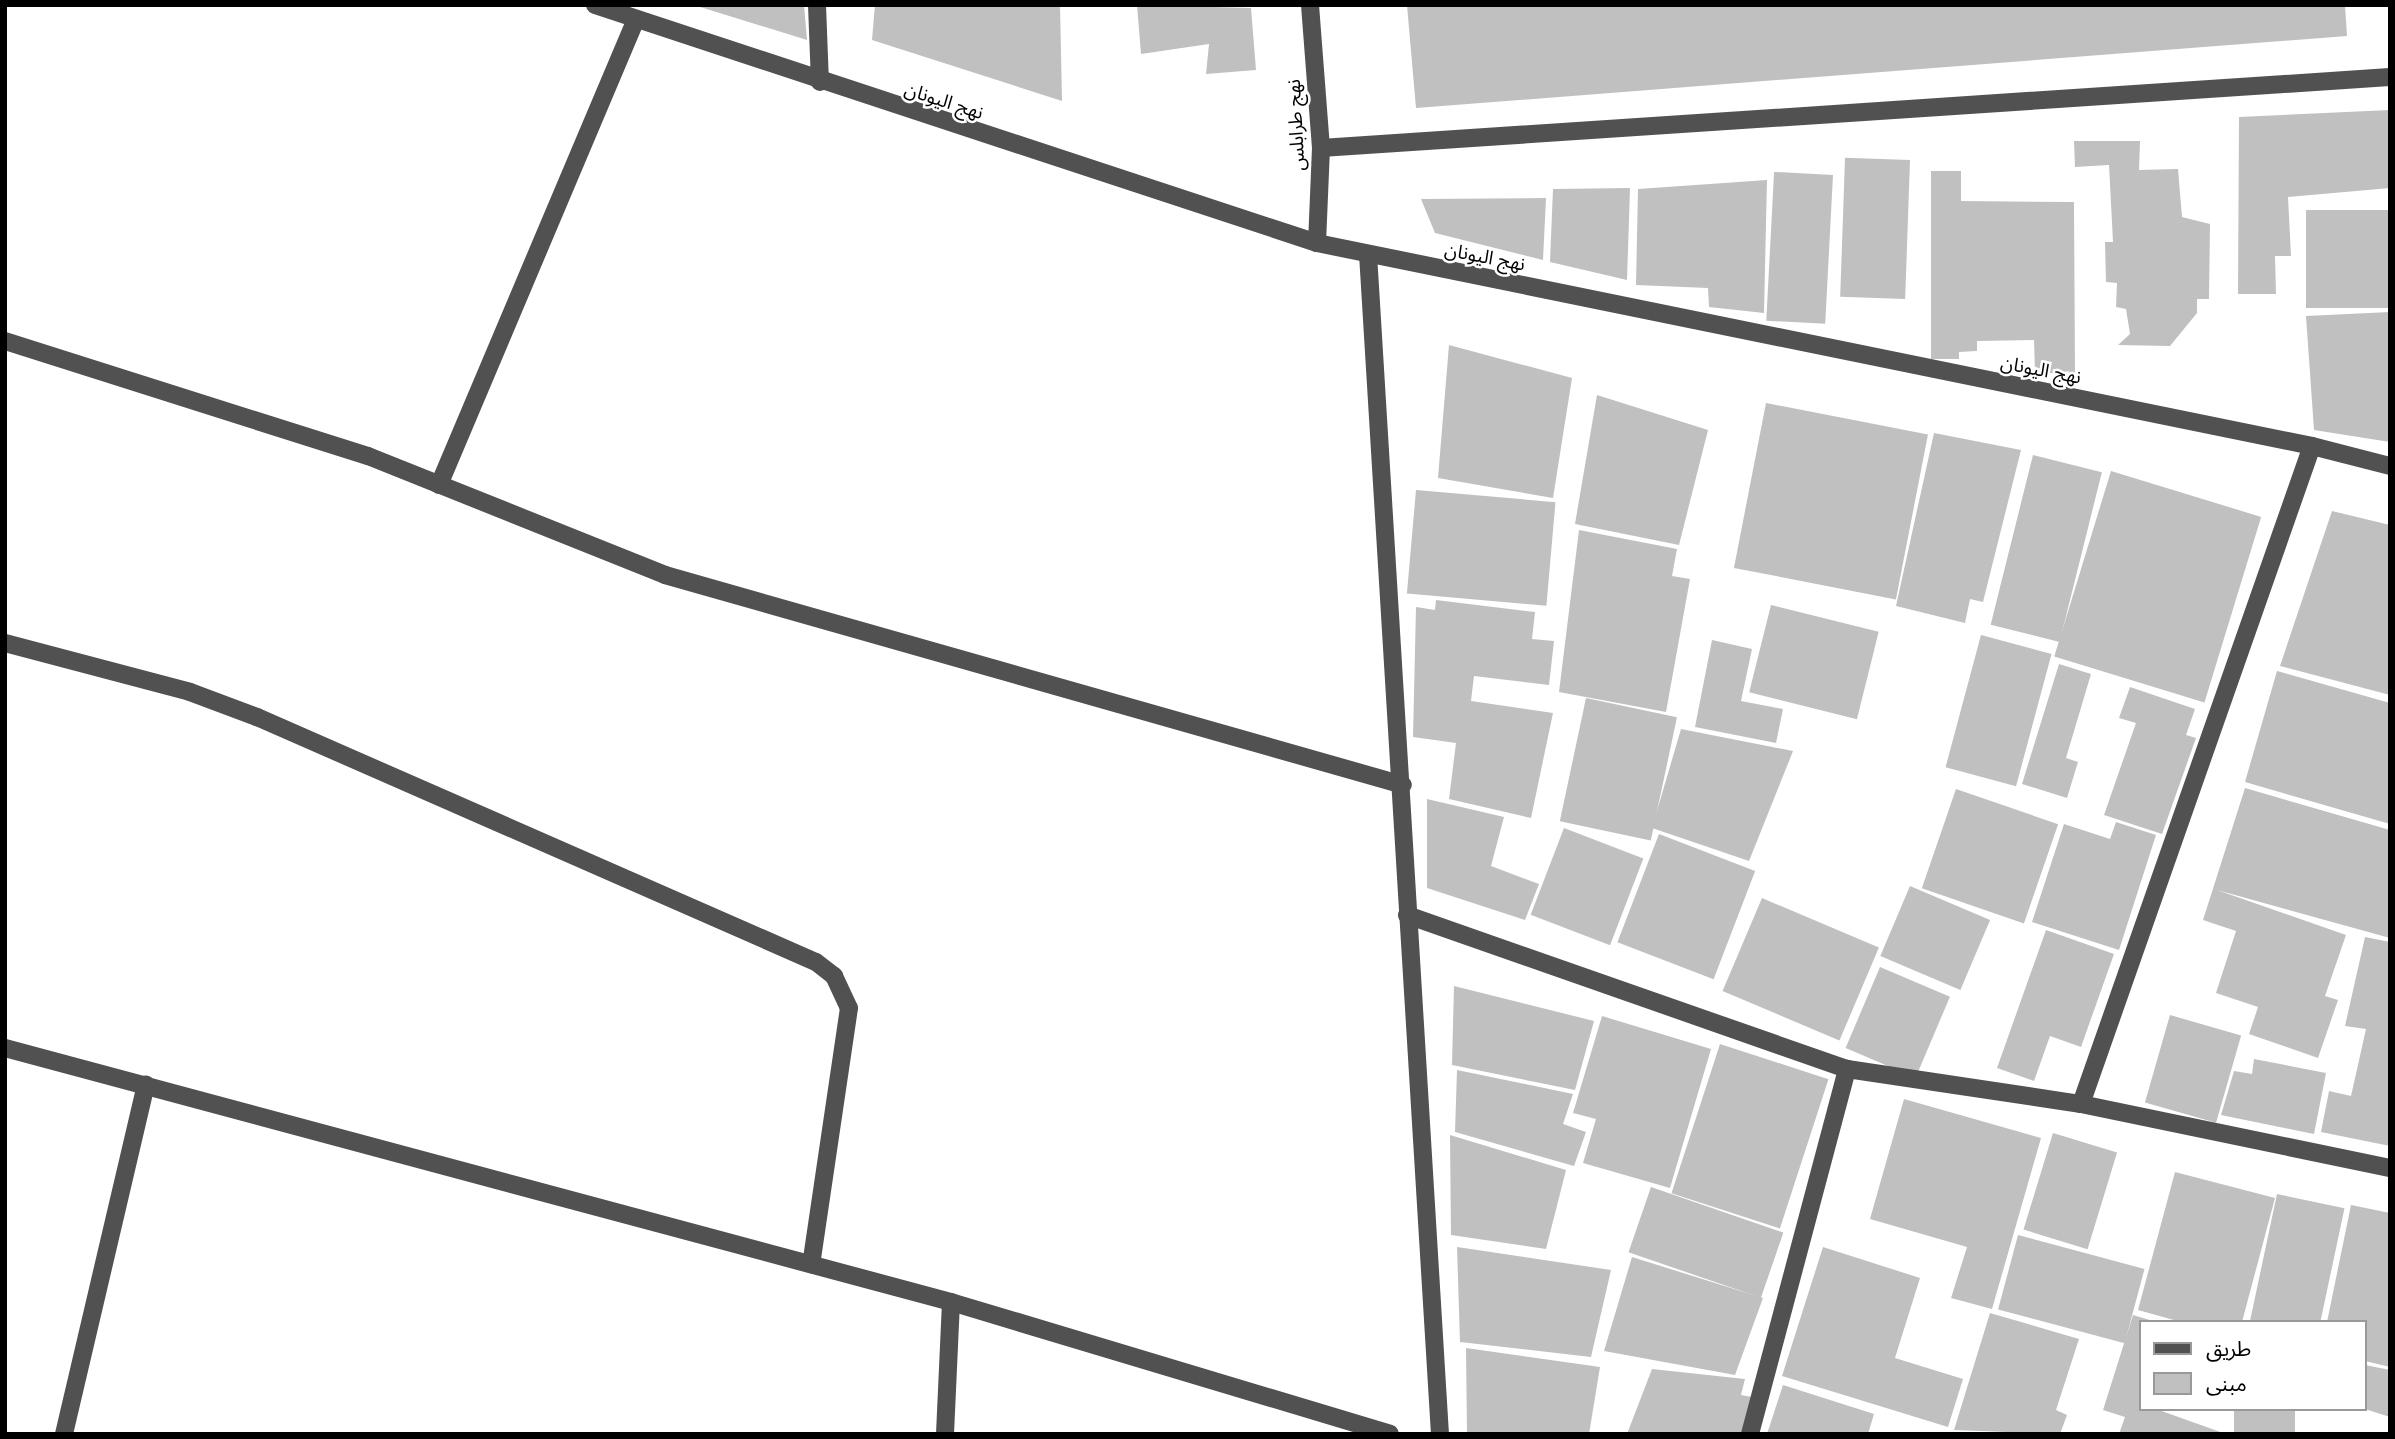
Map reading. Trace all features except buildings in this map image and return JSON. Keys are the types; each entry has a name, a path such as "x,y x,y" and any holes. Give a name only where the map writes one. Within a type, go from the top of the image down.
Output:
{"street":[{"name":"نهج اليونان","path":"595,5 820,82 1317,243 2312,446 2390,466"},
{"path":"817,5 820,82"},
{"name":"نهج طرابلس","path":"1310,5 1321,148 1317,243"},
{"path":"439,485 636,19"},
{"path":"1321,148 2390,77"},
{"path":"1368,254 1403,785 1407,915 1440,1434"},
{"path":"5,341 368,456 665,575 1403,785"},
{"path":"2081,1104 2312,446"},
{"path":"5,642 190,692 257,717 816,962 834,976 849,1008 811,1264"},
{"path":"1407,915 1847,1069 2081,1104 2390,1168"},
{"path":"5,1048 951,1302 1390,1434"},
{"path":"1750,1434 1847,1069"},
{"path":"64,1434 146,1085"},
{"path":"944,1434 951,1302"}]}
